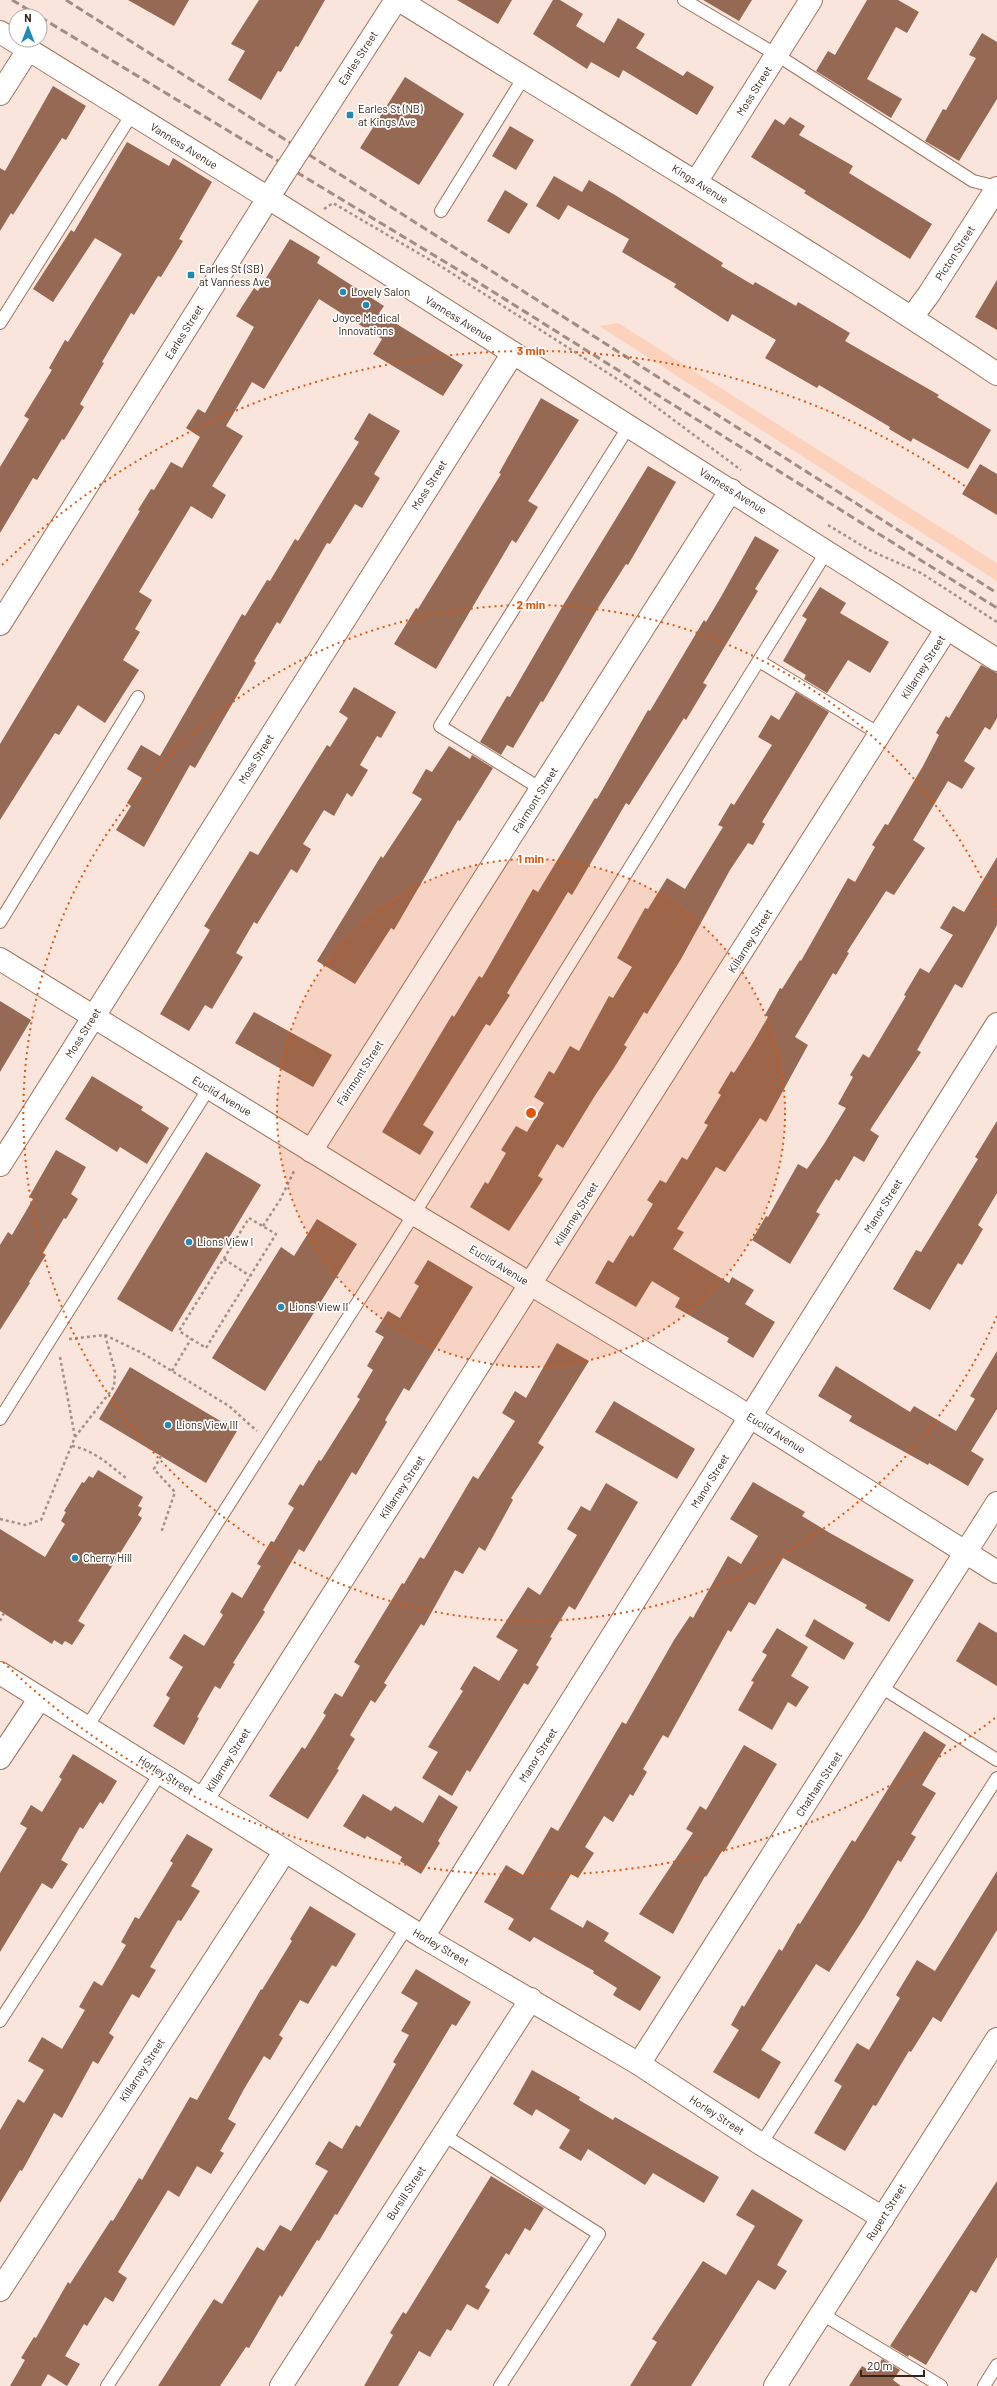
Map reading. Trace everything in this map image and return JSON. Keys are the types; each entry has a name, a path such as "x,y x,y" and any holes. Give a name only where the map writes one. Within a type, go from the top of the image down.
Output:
{"street":[{"name":"Earles Street","path":"0,624 268,198 396,0"},
{"name":"Kings Avenue","path":"399,0 696,182 912,317 997,374"},
{"name":"Moss Street","path":"696,182 811,0"},
{"name":"Vanness Avenue","path":"0,32 268,198 732,490 997,660"},
{"path":"0,94 28,50"},
{"name":"Picton Street","path":"912,317 929,294 997,188"},
{"name":"Moss Street","path":"0,1165 513,353"},
{"name":"Fairmont Street","path":"311,1151 732,490"},
{"name":"Killarney Street","path":"203,1799 881,735 947,628"},
{"name":"Euclid Avenue","path":"0,959 414,1214 750,1417 997,1572"},
{"name":"Manor Street","path":"415,1932 750,1417 997,1024"},
{"name":"Chatham Street","path":"639,2064 997,1503"},
{"name":"Horley Street","path":"0,1673 161,1772 415,1932 639,2064 761,2144 883,2218"},
{"path":"0,1758 40,1698"},
{"name":"Killarney Street","path":"0,2290 285,1851"},
{"name":"Bursill Street","path":"281,2386 531,2000"},
{"name":"Rupert Street","path":"775,2386 997,2038"}],"lane":[{"path":"684,0 777,55 973,181 997,188"},
{"path":"441,211 524,77"},
{"path":"0,323 132,114"},
{"path":"542,790 440,726 629,426"},
{"path":"87,1727 268,1440 414,1214 827,551"},
{"path":"759,661 881,735"},
{"path":"0,922 138,697"},
{"path":"0,1419 209,1088"},
{"path":"881,1687 997,1760"},
{"path":"0,2021 161,1772"},
{"path":"761,2144 997,1778"},
{"path":"108,2386 415,1932"},
{"path":"444,2135 599,2234 500,2386"},
{"path":"822,2314 941,2386"},
{"path":"984,2386 997,2365"}],"path":[{"path":"326,207 333,203 442,267 628,386 742,470"},
{"path":"822,521 869,550 921,573 997,622"},
{"path":"263,1226 280,1200 294,1169"},
{"path":"250,1218 276,1234 206,1348 179,1331 224,1259 250,1218"},
{"path":"224,1259 250,1276"},
{"path":"66,1343 68,1340 105,1335 144,1354 229,1406 268,1440"},
{"path":"0,1519 25,1525 41,1520 75,1437 114,1386 115,1371 105,1335"},
{"path":"172,1371 191,1339"},
{"path":"61,1351 59,1354 63,1365 64,1379 75,1437"},
{"path":"72,1446 83,1448 95,1455 126,1478"},
{"path":"161,1456 154,1469 175,1492 161,1533"},
{"path":"0,1621 4,1613"}],"shaded area":[{"path":"618,323 997,563 997,581 599,326"}],"building":[{"path":"128,0 189,0 174,26"},
{"path":"259,0 325,0 298,47 296,46 281,72 278,71 261,100 228,80 245,51 231,44"},
{"path":"457,0 512,0 498,24"},
{"path":"553,0 560,0 583,14 576,26 604,43 618,18 645,34 636,48 683,76 687,71 714,87 697,115 623,70 619,78 591,62 587,69 533,34"},
{"path":"703,0 752,0 739,21"},
{"path":"867,0 898,0 919,12 907,33 896,27 867,79 902,99 891,118 816,71 828,51 835,55"},
{"path":"982,33 997,42 997,99 959,161 925,141 943,109 946,110 976,58 969,55"},
{"path":"405,77 464,114 419,185 360,148"},
{"path":"53,86 86,106 66,140 62,138 13,215 11,213 0,231 0,168 5,171"},
{"path":"790,117 805,126 799,135 853,166 849,173 932,224 910,259 804,193 806,191 751,157 775,119 784,125"},
{"path":"510,126 534,140 516,170 492,156"},
{"path":"127,142 169,166 173,158 212,182 179,239 183,241 161,277 158,276 134,315 131,313 102,362 104,363 80,404 84,407 37,480 33,478 0,533 0,467 29,419 24,416 52,370 49,368 65,340 68,342 122,254 95,238 53,302 33,289 71,230 74,232"},
{"path":"554,176 582,192 589,180 615,195 723,263 721,266 753,285 755,282 796,306 798,302 850,333 845,341 939,395 937,397 991,430 968,469 913,438 911,442 889,429 890,427 819,385 817,388 765,358 776,340 732,314 728,322 674,287 676,284 622,252 629,239 568,205 559,220 536,206"},
{"path":"505,190 528,204 509,234 487,221"},
{"path":"290,239 320,257 317,263 384,306 379,313 463,365 443,396 373,354 382,339 319,299 264,389 252,382 226,426 243,436 212,486 226,495 212,519 191,506 139,592 152,600 135,629 140,632 123,660 139,670 105,723 78,705 59,735 55,733 0,820 0,744 140,511 138,510 151,489 154,490 171,462 182,468 200,437 186,428 198,409 205,413 254,327 236,316 254,288 258,291"},
{"path":"997,280 997,330 975,317"},
{"path":"541,398 579,420 528,501 538,507 516,543 512,540 436,669 394,644 416,608 418,609 501,474 499,473"},
{"path":"369,413 400,431 374,474 380,478 362,508 355,504 330,544 327,543 280,624 277,622 254,661 256,663 195,768 190,765 144,847 116,830 131,806 127,803 142,778 127,769 141,745 160,756 242,614 245,616 267,580 270,581 295,539 298,541 359,442 354,439"},
{"path":"980,464 997,474 997,515 962,494"},
{"path":"648,466 676,482 628,565 626,564 598,608 543,702 541,701 513,748 507,745 501,755 480,742 507,696 510,697 565,602"},
{"path":"755,536 779,550 755,589 758,591 703,683 707,685 686,720 684,718 629,805 626,803 572,895 568,892 507,993 510,995 490,1026 486,1024 423,1125 434,1132 420,1155 382,1132 452,1015 454,1017 479,976 482,978 533,889 538,892 595,798 597,799 648,710 650,711 704,620 706,622"},
{"path":"820,587 846,603 840,613 889,642 870,673 848,660 827,693 804,679 806,675 783,661 807,619 802,616"},
{"path":"981,665 997,673 997,718 990,730 985,727 964,761 975,768 962,789 948,781 913,840 925,848 894,895 886,891 847,952 849,953 836,975 833,973 795,1037 808,1045 766,1122 760,1118 725,1172 716,1167 677,1229 684,1232 673,1249 729,1283 732,1277 754,1290 745,1304 775,1322 753,1358 727,1342 729,1338 675,1307 680,1298 652,1281 636,1307 595,1283 608,1260 613,1263 630,1235 633,1237 653,1204 647,1200 660,1180 666,1183 682,1157 687,1160 708,1125 704,1123 721,1095 718,1093 731,1071 734,1073 751,1046 768,1017 765,1015 780,988 782,989 800,960 801,961 848,878 855,882 875,847 872,845 885,824 888,825 923,766 939,735 936,733 946,716 949,718"},
{"path":"354,687 396,712 381,738 377,736 360,765 368,770 352,797 347,793 334,816 324,810 303,844 311,849 297,873 291,869 257,924 254,922 236,953 243,957 212,1009 205,1005 189,1031 160,1014 210,930 204,926 250,851 258,855 327,745 330,747 348,718 339,712"},
{"path":"796,692 829,712 762,822 765,824 753,845 748,843 730,870 681,959 647,1014 644,1012 624,1045 627,1047 563,1148 557,1144 538,1176 543,1179 509,1231 470,1207 485,1182 488,1184 506,1153 501,1150 516,1126 527,1132 544,1103 534,1097 549,1071 554,1074 570,1046 579,1051 609,996 613,998 632,967 617,958 645,908 648,909 667,878 685,889 723,827 718,825 731,803 734,805 772,745 758,737 771,715 779,720"},
{"path":"449,746 470,759 472,755 493,768 460,821 458,820 394,930 391,928 355,984 317,961 381,856 383,858 422,799 412,793 426,769 432,772"},
{"path":"997,857 997,925 962,988 955,984 917,1050 921,1052 870,1130 879,1136 864,1162 854,1156 839,1181 836,1179 816,1212 820,1214 790,1264 752,1240 766,1216 768,1217 798,1164 807,1169 846,1108 838,1104 853,1077 850,1075 863,1054 869,1058 906,996 904,995 920,968 929,973 953,935 940,928 953,906 964,912"},
{"path":"0,1001 31,1020 0,1072"},
{"path":"254,1012 332,1055 313,1087 235,1043"},
{"path":"92,1076 143,1107 141,1110 169,1128 147,1164 120,1147 117,1152 65,1119"},
{"path":"997,1121 997,1193 978,1225 983,1229 962,1265 958,1263 930,1310 893,1289 916,1250 921,1252 978,1159 975,1157"},
{"path":"56,1150 86,1167 71,1194 78,1199 66,1219 64,1218 43,1253 46,1255 0,1330 0,1245 8,1232 12,1235 33,1199 29,1197"},
{"name":"Lions View I","path":"206,1152 261,1185 172,1332 117,1299"},
{"name":"Lions View II","path":"317,1219 357,1244 265,1391 212,1358 281,1247 294,1256"},
{"path":"428,1260 473,1287 409,1391 404,1388 385,1420 387,1422 356,1475 352,1472 304,1552 299,1549 263,1610 265,1612 233,1663 235,1664 220,1689 215,1686 197,1717 199,1718 184,1745 153,1726 170,1698 166,1695 183,1667 169,1658 184,1634 204,1646 223,1615 220,1612 232,1592 242,1598 261,1566 257,1564 271,1541 274,1542 294,1508 288,1504 300,1484 303,1486 319,1460 321,1461 360,1399 357,1397 373,1370 367,1366 384,1337 375,1332 388,1311 400,1318 419,1286 414,1283"},
{"path":"557,1343 589,1361 538,1443 544,1447 511,1498 513,1500 485,1551 479,1547 463,1574 455,1570 424,1626 421,1624 384,1683 387,1685 375,1703 371,1700 350,1735 355,1739 337,1769 339,1770 308,1819 269,1796 302,1747 305,1749 326,1715 323,1713 335,1693 342,1697 360,1666 354,1662 402,1583 404,1584 420,1557 424,1559 473,1476 478,1479 515,1421 502,1413 515,1391 526,1398"},
{"path":"997,1351 997,1409 971,1451 984,1459 968,1486 929,1463 928,1465 849,1421 852,1416 818,1396 836,1366 910,1412 914,1406 956,1431 975,1399 970,1396"},
{"name":"Lions View III","path":"130,1367 237,1431 206,1483 99,1419"},
{"path":"614,1401 695,1449 677,1479 595,1432"},
{"name":"Cherry Hill","path":"98,1470 143,1497 138,1506 142,1508 138,1515 142,1518 78,1621 85,1625 72,1645 65,1641 62,1645 54,1640 52,1644 0,1611 0,1529 45,1557 65,1524 61,1521 66,1512 64,1511 82,1482 84,1483 89,1476 93,1478"},
{"path":"753,1482 805,1512 802,1516 914,1580 889,1622 865,1608 867,1605 783,1558 755,1605 749,1602 731,1632 728,1630 668,1738 663,1735 643,1769 647,1772 633,1796 630,1794 613,1822 604,1816 585,1847 594,1853 578,1878 571,1874 550,1909 583,1928 587,1920 609,1933 604,1941 661,1977 640,2011 613,1995 617,1988 593,1973 594,1971 534,1937 530,1942 508,1929 514,1919 484,1902 506,1865 523,1875 551,1827 558,1831 622,1722 626,1724 674,1640 690,1616 693,1618 728,1556 741,1564 758,1536 730,1519"},
{"path":"606,1483 638,1502 575,1610 569,1606 550,1637 552,1638 536,1665 539,1667 528,1685 524,1683 470,1772 467,1770 452,1796 422,1778 438,1752 428,1747 463,1691 460,1689 474,1666 499,1681 518,1650 496,1637 528,1587 540,1595 577,1535 567,1529 581,1506 590,1511"},
{"path":"814,1619 854,1643 844,1660 805,1636"},
{"path":"979,1622 997,1633 997,1686 956,1661"},
{"path":"777,1628 808,1647 791,1676 809,1687 796,1707 788,1702 772,1730 738,1710 754,1682 751,1681 767,1655 762,1652"},
{"path":"924,1731 946,1745 922,1785 936,1793 911,1834 916,1837 901,1862 898,1860 864,1918 829,1972 816,1964 761,2050 781,2062 759,2099 713,2072 739,2030 731,2025 742,2005 744,2007 779,1949 782,1951 798,1923 800,1924 852,1840 855,1842"},
{"path":"744,1745 777,1764 724,1852 722,1851 706,1877 705,1876 673,1934 639,1914 693,1833 686,1829 700,1806 706,1810"},
{"path":"73,1754 117,1781 103,1804 100,1802 83,1829 80,1827 61,1860 68,1864 52,1889 42,1883 0,1952 0,1873 27,1828 20,1824 31,1805 42,1812 62,1779 59,1777"},
{"path":"363,1794 391,1811 395,1806 423,1823 439,1795 458,1807 438,1841 440,1843 421,1874 400,1861 402,1857 367,1836 365,1839 343,1826"},
{"path":"187,1834 213,1849 191,1886 200,1891 181,1921 178,1920 150,1967 156,1970 139,1998 132,1994 109,2033 114,2037 98,2064 93,2061 62,2118 54,2113 22,2171 20,2170 0,2203 0,2130 18,2099 24,2103 44,2070 28,2061 42,2037 62,2049 85,2010 79,2007 94,1981 102,1986 126,1945 121,1942 135,1917 139,1919 173,1863 170,1861"},
{"path":"997,1871 997,1930 941,2022 933,2017 911,2052 909,2051 876,2106 873,2105 845,2151 814,2133 842,2086 834,2081 857,2043 869,2050 900,1998 896,1995 917,1960 935,1971"},
{"path":"310,1906 356,1934 336,1967 332,1965 308,2004 300,2000 279,2035 283,2038 270,2060 264,2056 244,2089 228,2119 236,2124 220,2151 224,2153 211,2174 197,2166 179,2197 168,2190 118,2272 127,2278 113,2302 105,2297 87,2326 84,2324 65,2356 80,2364 67,2386 48,2374 41,2386 10,2386 25,2360 21,2358 34,2337 36,2338 68,2282 70,2284 111,2220 113,2221 139,2178 142,2180 190,2097 197,2100 261,1989 262,1990 292,1941 290,1939"},
{"path":"416,1969 471,2002 456,2026 452,2024 337,2215 335,2214 319,2241 317,2240 282,2297 280,2295 249,2348 246,2347 220,2386 158,2386 214,2299 222,2304 257,2247 264,2251 280,2225 291,2231 328,2171 315,2164 329,2141 342,2149 356,2125 360,2127 396,2064 393,2062 409,2035 401,2031 418,2003 401,1993"},
{"path":"532,2070 580,2097 579,2100 613,2120 615,2117 719,2177 704,2203 653,2173 645,2185 588,2149 581,2161 559,2148 570,2130 536,2109 532,2116 513,2104"},
{"path":"491,2176 544,2208 530,2231 525,2228 509,2255 506,2253 485,2287 490,2290 478,2310 467,2304 451,2331 447,2329 430,2357 419,2351 398,2386 364,2386 393,2335 390,2333 403,2312 406,2314"},
{"path":"997,2181 997,2257 976,2293 971,2290 926,2365 909,2355 908,2357 890,2346"},
{"path":"752,2189 803,2220 777,2265 787,2271 775,2290 758,2280 691,2386 630,2386 657,2342 652,2339 703,2261 726,2275 755,2226 736,2215"},
{"path":"882,2359 900,2370 893,2380 901,2386 849,2386 862,2366 867,2369 869,2365 876,2370"}],"railway":[{"path":"12,0 26,8"},
{"path":"66,0 997,593"},
{"path":"48,22 460,271 997,608"}],"place":[{"name":"Earles St (NB) at Kings Ave","path":"350,115"},
{"name":"Earles St (SB) at Vanness Ave","path":"191,275"},
{"name":"Lovely Salon","path":"343,292"},
{"name":"Joyce Medical Innovations","path":"366,305"},
{"name":"Lions View I","path":"189,1242"},
{"name":"Lions View II","path":"281,1307"},
{"name":"Lions View III","path":"168,1425"},
{"name":"Cherry Hill","path":"75,1558"}]}
